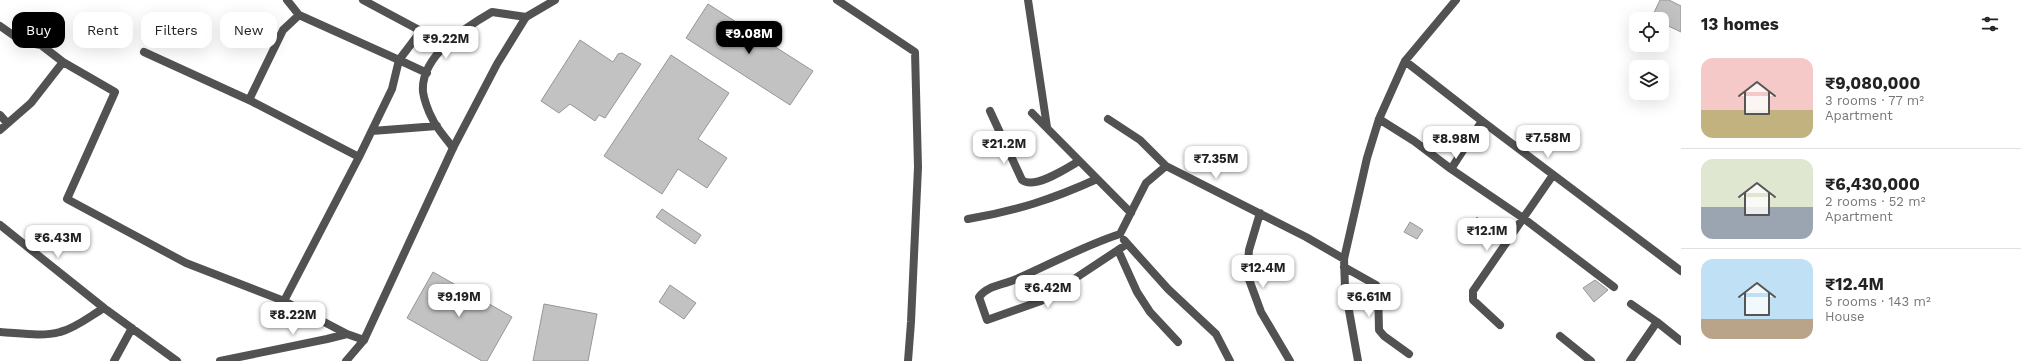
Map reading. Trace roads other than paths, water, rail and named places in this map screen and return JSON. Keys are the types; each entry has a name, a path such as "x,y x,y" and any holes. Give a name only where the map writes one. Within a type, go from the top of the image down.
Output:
{"street":[{"path":"287,0 299,15 427,72"},
{"path":"284,301 372,131 392,89 399,60 421,31 363,0"},
{"path":"346,361 364,340 453,148 497,64 526,17 555,0"},
{"path":"837,0 915,52 918,167 908,361"},
{"path":"1028,0 1047,127"},
{"path":"1358,361 1345,288 1344,263 1366,158 1379,119 1405,61 1456,0"},
{"path":"453,148 432,119 423,92 427,72 441,49 464,29 492,12 526,17"},
{"path":"249,100 283,30 299,15"},
{"path":"0,26 12,34"},
{"path":"45,48 63,62 115,92 67,199 186,263 284,301 347,334 364,340"},
{"path":"144,52 249,100 359,157"},
{"path":"1405,61 1482,122 1681,271"},
{"path":"0,130 31,103 63,62"},
{"path":"990,110 1022,180 1026,183 1031,184 1059,172 1079,161"},
{"path":"1032,113 1131,213"},
{"path":"0,115 7,123"},
{"path":"1108,119 1140,140 1166,166 1306,237 1376,285 1378,288 1379,330 1384,336 1409,354"},
{"path":"1379,119 1414,141 1451,169 1523,218 1614,287"},
{"path":"1451,169 1482,122"},
{"path":"372,131 438,126"},
{"path":"1127,244 1041,301 987,320 979,297 983,291 1013,280 1093,243 1120,234 1146,183 1166,166"},
{"path":"1500,325 1473,300 1472,291 1553,175"},
{"path":"968,219 1009,212 1058,197 1097,179"},
{"path":"1260,214 1249,250 1247,274 1261,312 1290,361"},
{"path":"0,225 104,308 178,361"},
{"path":"1120,234 1168,290 1216,334 1230,361"},
{"path":"1118,250 1136,292 1150,312 1178,342"},
{"path":"1631,304 1681,341"},
{"path":"0,332 43,334 59,332 74,326 104,308"},
{"path":"1630,361 1657,322"},
{"path":"114,361 132,328"},
{"path":"220,361 347,334"},
{"path":"1560,336 1591,361"}]}
